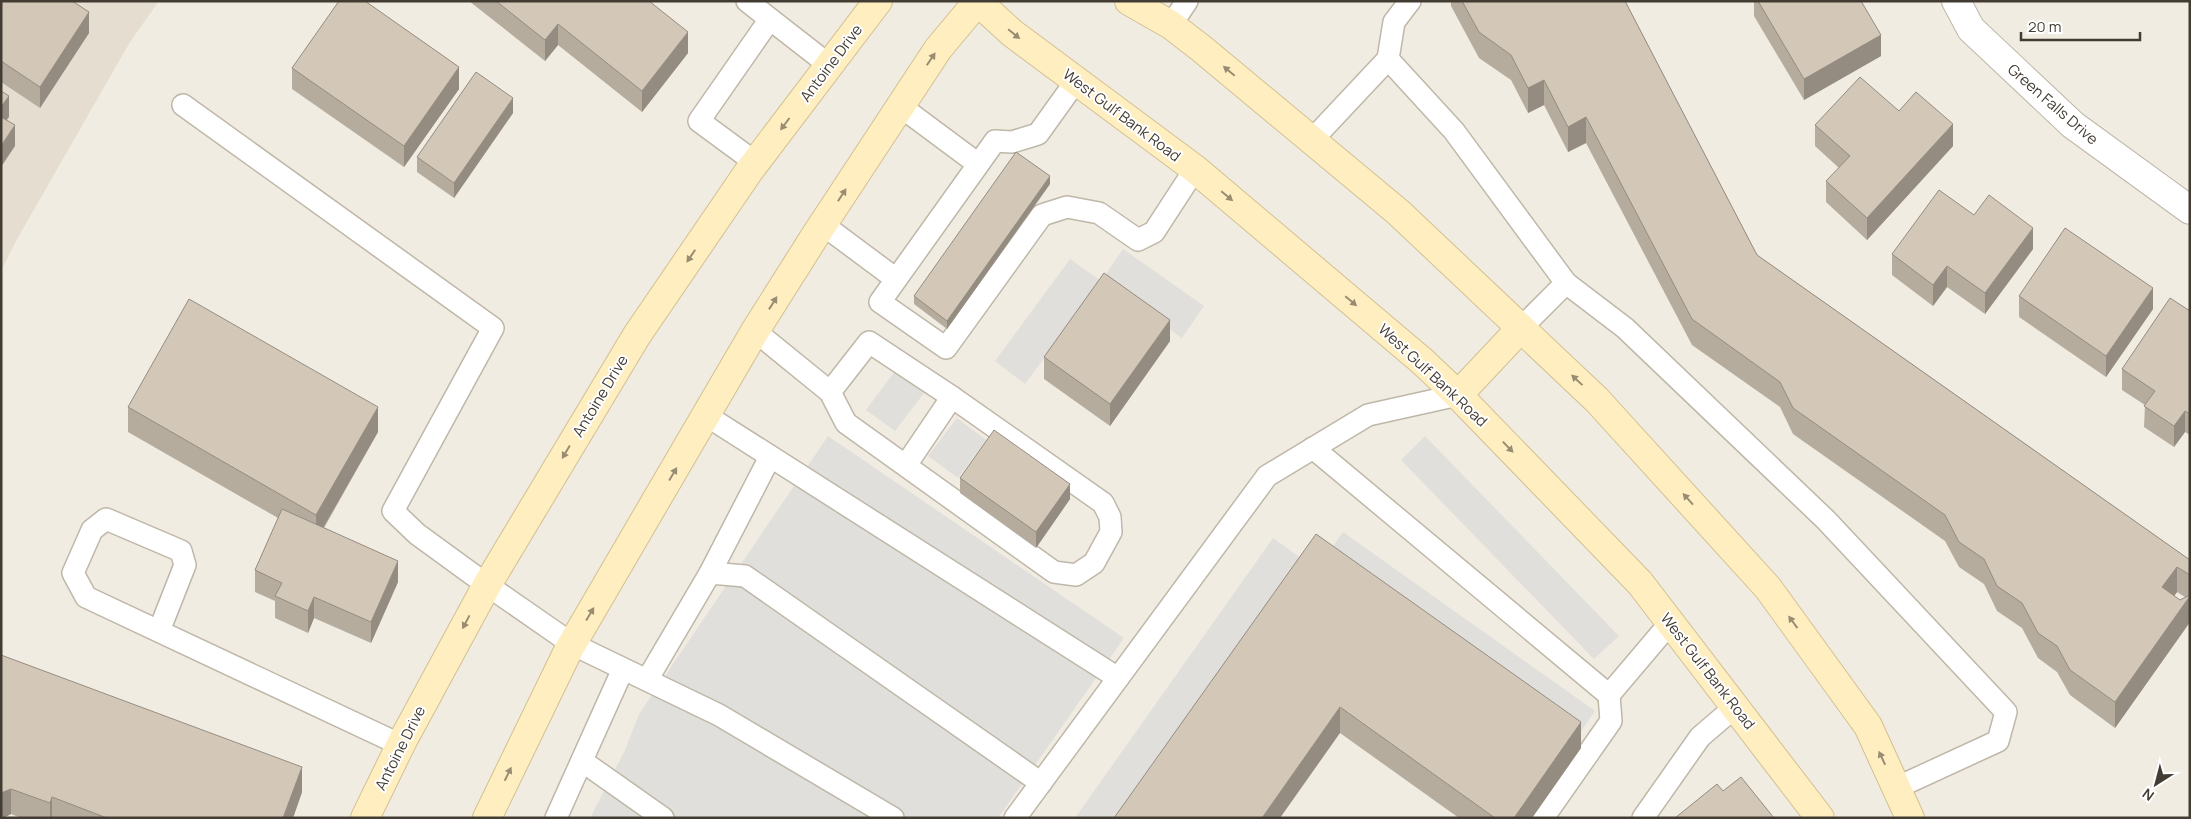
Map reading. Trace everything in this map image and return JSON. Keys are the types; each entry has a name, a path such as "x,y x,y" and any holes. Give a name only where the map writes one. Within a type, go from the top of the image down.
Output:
{"street":[{"name":"Antoine Drive","path":"365,818 400,745 486,585 637,336 756,163 878,1"},
{"path":"487,818 572,644 756,331 822,224 938,49 977,1"},
{"name":"West Gulf Bank Road","path":"977,1 1012,33 1195,169 1422,361 1458,395 1640,583 1820,818"},
{"path":"1129,1 1171,25 1398,212 1597,400 1768,588 1868,726 1910,818"},
{"name":"Green Falls Drive","path":"1956,1 1970,29 2073,126 2190,210"},
{"path":"1458,395 1521,328"}],"lane":[{"path":"747,1 829,65"},
{"path":"1171,25 1187,1"},
{"path":"1312,140 1388,59 1394,22 1410,1"},
{"path":"756,163 699,121 770,19"},
{"path":"1388,59 1454,131 1566,283 1625,328 1826,520 2006,712 1998,741 1896,788"},
{"path":"1076,81 1038,134 1012,142 994,141 880,302 946,348 1042,215 1067,207 1099,214 1138,240 1154,232 1195,169"},
{"path":"183,105 493,328 393,511 417,534 486,585 572,644 719,715 893,818"},
{"path":"900,106 978,164"},
{"path":"822,224 896,279"},
{"path":"1521,328 1566,283"},
{"path":"756,331 830,392 846,424 1054,572 1076,575 1094,563 1111,532 1110,517 1103,503 952,397 869,342 830,392"},
{"path":"1015,818 1267,476 1368,416 1458,395"},
{"path":"906,465 952,397"},
{"path":"707,416 1118,678"},
{"path":"1313,448 1609,695"},
{"path":"647,680 710,573 770,457"},
{"path":"159,631 185,565 181,550 106,519 92,530 73,573 86,597 400,745"},
{"path":"710,573 745,576 1041,783"},
{"path":"1543,818 1611,721 1609,695 1670,623"},
{"path":"556,818 623,669"},
{"path":"1643,818 1700,737 1735,707"},
{"path":"582,761 663,818"}],"shaded area":[{"path":"1,1 159,1 130,42 16,241 1,271"},
{"path":"1123,249 1204,306 1182,338 1101,281"},
{"path":"1070,259 1101,281 1025,384 995,361"},
{"path":"895,371 924,393 895,431 866,410"},
{"path":"957,418 986,440 958,478 928,456"},
{"path":"828,436 1124,638 998,818 590,818 625,750 639,714"},
{"path":"1425,436 1619,636 1594,659 1401,460"},
{"path":"1343,532 1595,711 1573,743 1321,563"},
{"path":"1273,538 1312,566 1130,818 1075,818"}],"building":[{"path":"1,1 72,1 89,12 40,87 1,61"},
{"path":"339,1 365,1 459,67 404,146 292,68"},
{"path":"496,1 649,1 688,32 642,91 558,24 545,40"},
{"path":"1462,1 1625,1 1757,255 2190,560 2190,575 2177,567 2162,587 2180,600 2190,596 2115,702 2070,670 2057,646 2038,633 2022,603 1997,586 1984,559 1959,542 1945,515 1793,408 1780,382 1692,319 1586,117 1568,127 1544,80 1528,88 1511,55 1479,32"},
{"path":"1758,1 1861,1 1881,35 1804,79"},
{"path":"476,72 513,98 454,183 417,157"},
{"path":"1860,77 1899,111 1916,92 1953,124 1867,218 1826,181 1850,156 1815,125"},
{"path":"1,91 9,96 1,107"},
{"path":"1,117 15,125 1,146"},
{"path":"1016,152 1050,176 947,321 914,296"},
{"path":"1939,190 1974,215 1989,195 2033,228 1985,293 1947,266 1933,285 1892,254"},
{"path":"2065,228 2153,288 2106,356 2019,296"},
{"path":"1104,273 1170,320 1110,404 1044,357"},
{"path":"2170,298 2190,311 2190,414 2185,411 2174,426 2144,406 2155,391 2122,369"},
{"path":"189,299 378,407 316,515 128,407"},
{"path":"994,430 1070,484 1036,532 960,478"},
{"path":"282,509 398,561 371,622 314,597 308,611 275,596 282,583 255,570"},
{"path":"1316,534 1581,722 1514,818 1495,818 1340,707 1262,818 1114,818"},
{"path":"1,655 302,767 283,818 107,818 52,797 50,803 11,789 1,793"},
{"path":"1741,777 1774,818 1675,818 1717,784 1723,791"}]}
